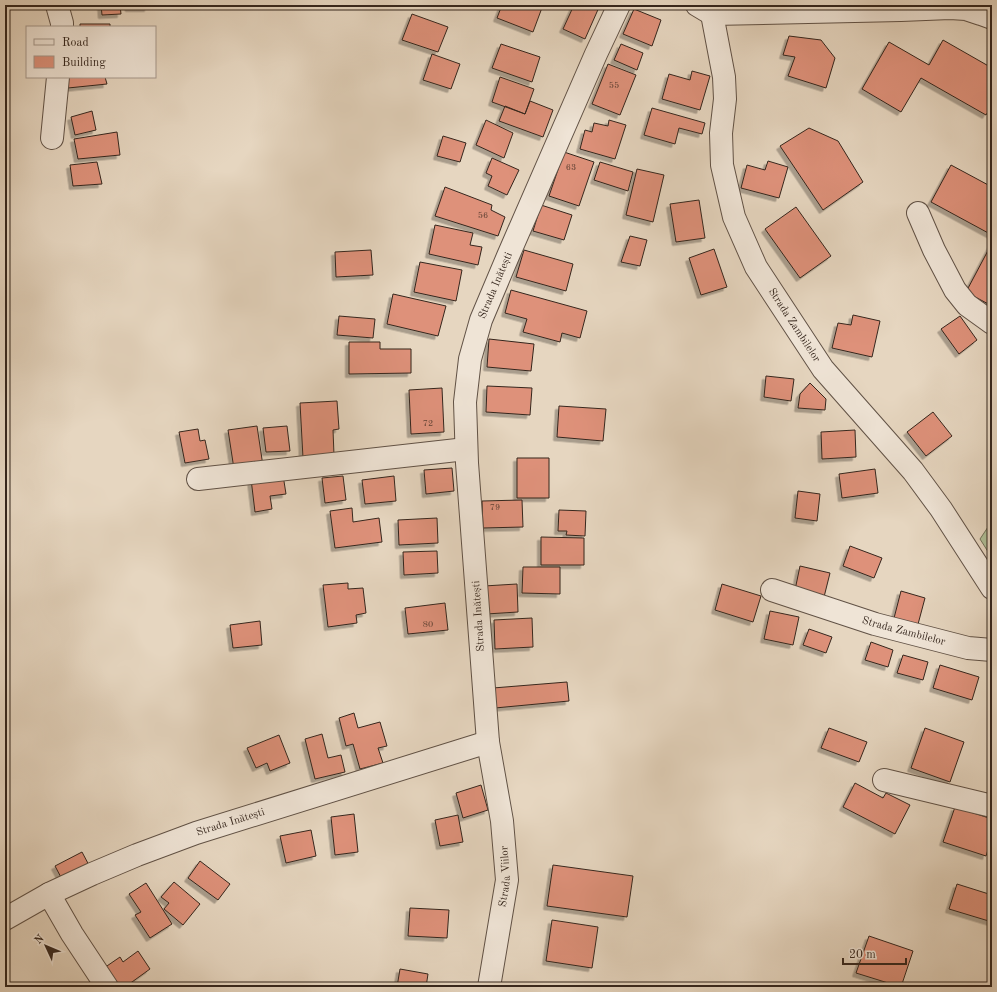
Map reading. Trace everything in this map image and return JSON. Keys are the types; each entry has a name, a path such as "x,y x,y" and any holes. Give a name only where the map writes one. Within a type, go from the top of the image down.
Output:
{"street":[{"path":"57,5 62,26"},
{"name":"Strada Inătești","path":"5,919 50,894 92,874 196,833 488,742 466,449 465,402 470,359 480,320 558,139 619,5"},
{"path":"705,9 901,10 950,6 966,9 992,18"},
{"name":"Strada Zambilelor","path":"705,9 724,77 725,99 721,133 722,165 734,218 756,267 823,369 844,395 912,471 941,509 992,588"},
{"path":"52,138 58,78"},
{"path":"918,213 934,250 955,290 967,305 992,323"},
{"path":"198,479 466,449"},
{"name":"Strada Zambilelor","path":"772,590 875,624 968,648 992,650"},
{"name":"Strada Viilor","path":"488,742 502,821 507,880 489,987"},
{"path":"884,780 992,806"},
{"path":"50,894 72,934 107,987"}],"green space":[{"path":"992,521 992,558 980,539"}],"building":[{"path":"101,5 120,5 121,14 102,15"},
{"path":"128,5 148,5 148,8 129,8"},
{"path":"502,5 543,5 533,32 497,18"},
{"path":"574,5 600,5 585,39 563,29"},
{"path":"634,9 661,20 652,46 623,34"},
{"path":"412,14 448,27 438,52 402,40"},
{"path":"80,24 110,24 110,26 80,26"},
{"path":"789,36 821,40 835,58 826,88 788,76 795,57 783,55"},
{"path":"943,40 992,68 992,105 986,115 921,78 901,112 862,89 889,42 929,65"},
{"path":"501,44 540,57 532,82 492,68"},
{"path":"621,44 643,53 637,70 614,60"},
{"path":"432,54 460,64 451,89 423,80"},
{"path":"608,64 636,75 620,115 592,104"},
{"path":"692,71 710,76 700,110 662,99 669,74 690,80"},
{"path":"500,77 534,89 525,114 492,102"},
{"path":"65,78 105,78 107,84 68,88"},
{"path":"530,101 553,110 543,137 499,121 505,106 525,114"},
{"path":"652,108 705,123 702,134 679,128 675,144 644,135"},
{"path":"92,111 96,130 75,135 71,117"},
{"path":"486,120 513,133 504,158 476,145"},
{"path":"609,120 626,125 615,159 580,149 585,130 592,132 594,123 608,126"},
{"path":"809,128 838,141 863,182 823,210 780,146"},
{"path":"117,132 120,155 78,159 74,139"},
{"path":"443,136 466,143 460,162 437,156"},
{"path":"564,152 594,162 579,206 549,196"},
{"path":"492,158 519,170 507,195 488,186 492,176 486,173"},
{"path":"768,161 788,167 779,198 741,188 747,165 765,170"},
{"path":"97,162 102,184 73,186 70,165"},
{"path":"600,162 633,172 628,191 594,180"},
{"path":"951,165 992,187 992,235 931,202"},
{"path":"637,169 664,175 653,222 626,215"},
{"path":"445,187 492,205 491,210 505,217 498,236 435,216"},
{"path":"699,200 705,238 676,242 670,204"},
{"path":"541,205 572,215 564,240 533,231"},
{"path":"796,207 831,256 800,278 765,229"},
{"path":"435,225 473,233 470,245 482,247 478,265 429,254"},
{"path":"630,236 647,240 640,266 621,262"},
{"path":"992,243 992,306 966,292"},
{"path":"714,249 727,287 701,295 689,258"},
{"path":"371,250 373,275 336,277 335,252"},
{"path":"524,250 573,264 566,291 516,277"},
{"path":"420,262 462,270 456,301 414,292"},
{"path":"511,290 587,311 580,338 562,333 560,342 523,332 527,319 505,313"},
{"path":"393,294 446,306 438,336 387,324"},
{"path":"853,315 880,321 872,357 832,348 838,323 851,325"},
{"path":"339,316 375,319 373,338 337,335"},
{"path":"960,316 977,340 959,354 941,329"},
{"path":"489,339 534,344 531,371 487,367"},
{"path":"349,342 380,342 380,349 411,349 411,373 349,374"},
{"path":"766,376 794,379 791,401 764,397"},
{"path":"810,383 826,399 825,410 798,408 800,394"},
{"path":"487,386 532,388 530,415 486,412"},
{"path":"442,388 444,432 411,434 409,390"},
{"path":"337,401 339,429 333,430 334,455 303,458 300,403"},
{"path":"559,406 606,409 603,441 557,437"},
{"path":"933,412 952,436 926,456 907,432"},
{"path":"257,426 263,466 234,469 228,430"},
{"path":"287,426 290,451 266,452 263,428"},
{"path":"198,429 200,441 205,440 209,459 185,463 179,432"},
{"path":"855,430 856,457 822,459 821,432"},
{"path":"517,458 549,458 549,498 517,498"},
{"path":"452,468 454,491 426,494 424,470"},
{"path":"875,469 878,493 842,498 839,474"},
{"path":"283,475 286,494 270,496 272,509 255,512 251,479"},
{"path":"343,476 346,500 325,503 322,478"},
{"path":"394,476 396,501 365,504 362,480"},
{"path":"798,491 820,494 817,521 795,518"},
{"path":"522,500 523,527 483,528 482,501"},
{"path":"352,508 353,522 379,518 382,542 335,548 330,511"},
{"path":"559,510 586,511 585,536 566,535 567,531 558,531"},
{"path":"437,518 438,543 399,545 398,520"},
{"path":"541,537 584,538 584,565 541,565"},
{"path":"850,546 882,558 874,578 843,566"},
{"path":"437,551 438,573 404,575 403,552"},
{"path":"800,566 830,573 824,597 795,590"},
{"path":"523,567 560,567 560,594 522,593"},
{"path":"348,583 348,589 363,588 366,613 356,615 357,623 328,627 323,585"},
{"path":"517,584 518,612 486,614 484,586"},
{"path":"722,584 761,596 753,622 715,610"},
{"path":"901,591 925,598 917,628 893,622"},
{"path":"445,603 448,630 408,634 405,608"},
{"path":"770,611 799,617 793,645 764,639"},
{"path":"532,618 533,647 495,649 494,620"},
{"path":"260,621 262,645 233,648 230,625"},
{"path":"809,629 832,637 826,653 803,645"},
{"path":"871,642 893,650 888,667 865,660"},
{"path":"903,655 928,662 923,680 897,673"},
{"path":"940,665 979,677 972,700 933,688"},
{"path":"567,682 569,701 495,708 493,688"},
{"path":"354,713 358,728 380,722 387,746 378,748 383,763 360,769 353,744 346,746 339,718"},
{"path":"829,728 867,742 859,762 821,748"},
{"path":"925,728 964,742 950,782 911,768"},
{"path":"322,734 328,758 341,755 345,772 315,779 305,739"},
{"path":"279,735 290,763 270,771 267,763 256,768 247,748"},
{"path":"855,783 883,798 886,793 910,805 895,834 843,807"},
{"path":"481,785 488,810 463,818 456,793"},
{"path":"955,807 992,819 992,837 986,856 943,842"},
{"path":"354,814 358,852 335,855 331,817"},
{"path":"458,815 463,842 440,846 435,820"},
{"path":"311,830 316,856 286,863 280,836"},
{"path":"82,852 91,869 64,883 55,866"},
{"path":"200,861 230,884 218,900 188,878"},
{"path":"553,865 633,876 627,917 547,906"},
{"path":"174,882 200,904 183,925 164,909 169,903 161,897"},
{"path":"146,883 172,924 150,938 135,915 141,912 129,894"},
{"path":"957,884 992,895 992,922 949,909"},
{"path":"410,908 449,910 447,938 408,936"},
{"path":"552,920 598,927 592,968 546,961"},
{"path":"869,936 913,951 901,987 856,973"},
{"path":"138,951 150,969 125,987 118,987 104,968 120,957 123,962"},
{"path":"400,969 428,974 426,987 397,987"}]}
